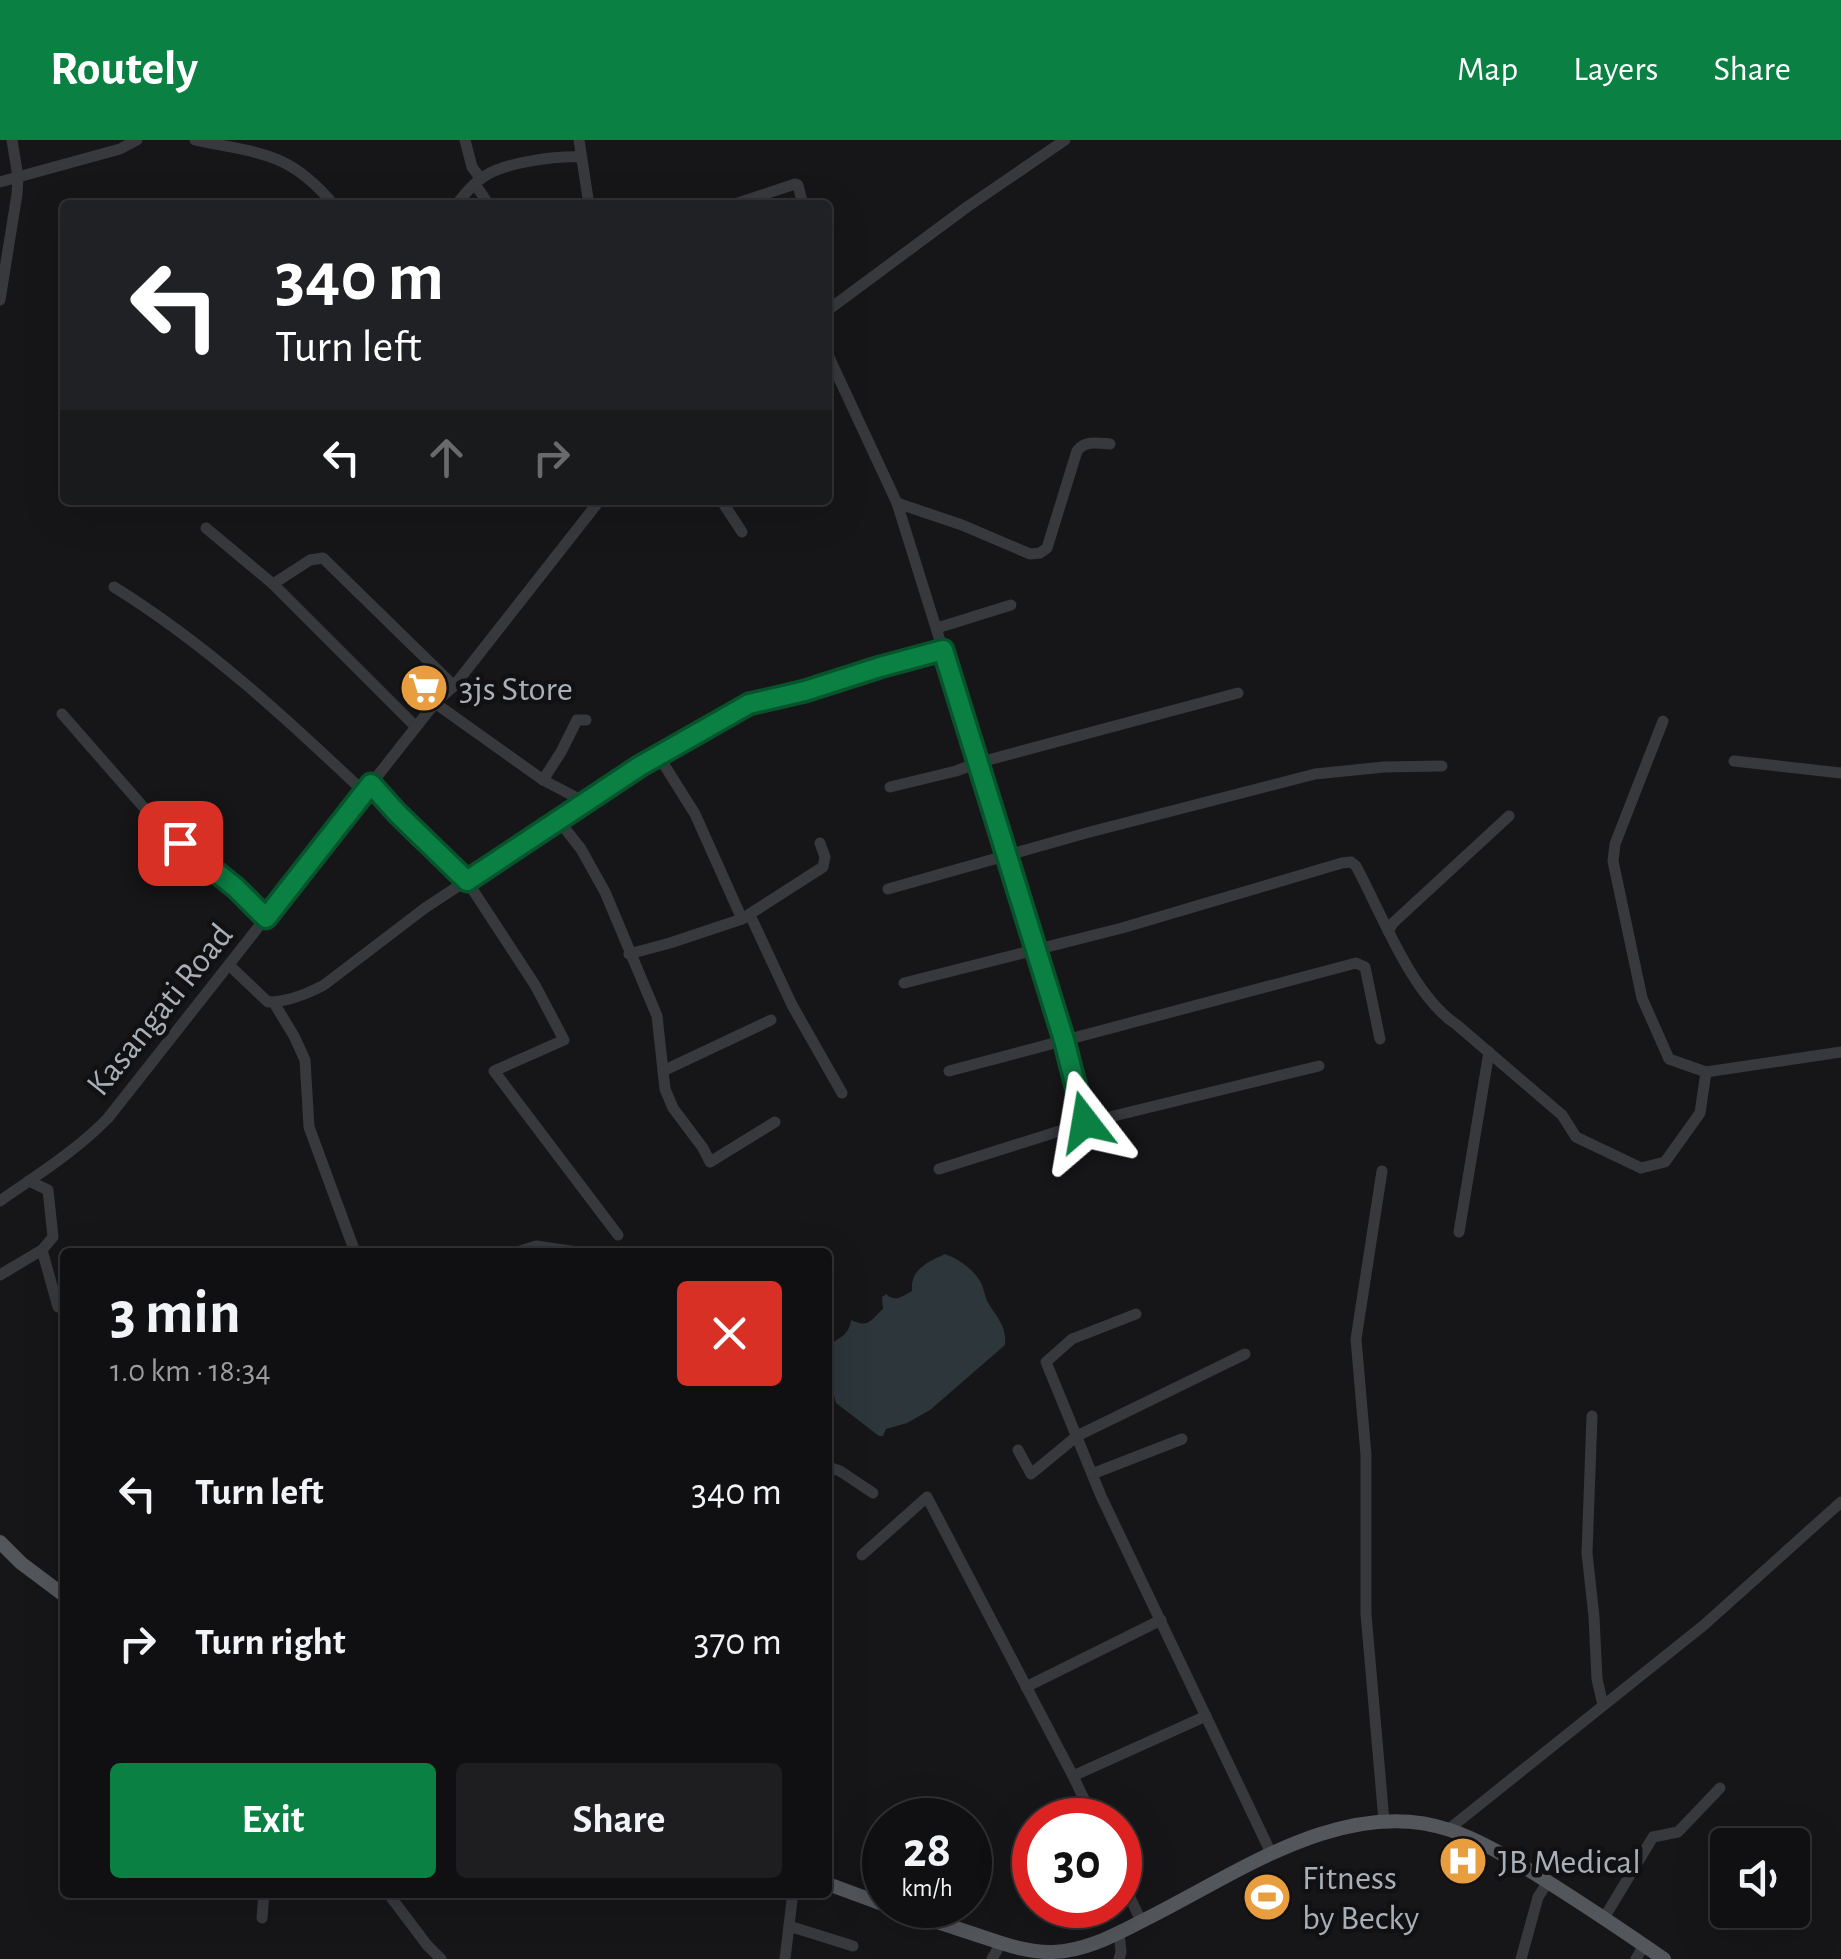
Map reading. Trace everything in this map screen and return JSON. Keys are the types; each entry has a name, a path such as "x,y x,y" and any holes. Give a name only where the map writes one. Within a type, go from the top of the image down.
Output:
{"main road":[{"path":"0,1542 20,1564 60,1592"},
{"path":"1142,1921 1271,1853 1359,1823 1402,1821 1448,1829 1482,1844 1604,1918 1640,1952 1664,1959"},
{"path":"832,1885 862,1896"},
{"path":"954,1928 1001,1944 1054,1952 1093,1944 1128,1928"}],"street":[{"path":"0,300 16,208 18,177 12,140"},
{"path":"0,182 137,140"},
{"path":"195,140 284,160 329,200"},
{"path":"465,140 487,200"},
{"path":"579,140 588,200"},
{"path":"832,307 1065,140"},
{"path":"461,200 491,172 538,160 581,158"},
{"path":"747,200 793,184 798,186 802,200"},
{"path":"832,364 897,503 1064,1040 1085,1122"},
{"path":"897,503 1030,554 1040,553 1048,548 1080,446 1110,444"},
{"name":"Kasangati Road","path":"0,1201 108,1118 416,726 454,686 596,505"},
{"path":"724,505 742,532"},
{"path":"206,528 273,584 416,726"},
{"path":"273,584 310,560 324,558 454,686"},
{"path":"114,586 152,610 252,689 397,813 467,881 536,985 564,1040 494,1071 618,1235"},
{"path":"936,628 1011,605"},
{"path":"229,966 266,1002 311,992 425,908 585,802 749,704 943,650"},
{"path":"890,787 1238,693"},
{"path":"435,703 543,780 585,802"},
{"path":"62,714 160,826 266,918"},
{"path":"543,780 577,720 586,720"},
{"path":"1663,721 1615,844 1613,861 1642,998 1669,1059 1706,1072 1841,1052"},
{"path":"658,755 695,814 792,1006 842,1093"},
{"path":"1734,761 1841,773"},
{"path":"888,889 1315,774 1384,766 1442,766"},
{"path":"1388,932 1393,923 1509,816"},
{"path":"559,822 581,850 605,892 658,1016 665,1089 710,1162 775,1122"},
{"path":"629,954 746,917 823,867 825,857 820,843"},
{"path":"904,983 1122,928 1348,862 1356,866 1388,932 1442,1015 1562,1115 1576,1137 1641,1168 1665,1162 1700,1113 1706,1072"},
{"path":"949,1071 1356,962 1365,967 1380,1039"},
{"path":"274,1003 305,1060 309,1127 354,1248"},
{"path":"663,1072 771,1020"},
{"path":"1460,1232 1489,1052"},
{"path":"940,1169 1085,1122 1319,1066"},
{"path":"1382,1171 1356,1339 1366,1455 1366,1614 1384,1821"},
{"path":"0,1275 42,1250 54,1238 48,1190 29,1181"},
{"path":"42,1250 58,1307"},
{"path":"1136,1314 1072,1339 1046,1362 1092,1474 1271,1853"},
{"path":"1018,1450 1032,1474 1077,1436 1246,1354"},
{"path":"1592,1416 1588,1553 1597,1680 1603,1705"},
{"path":"1092,1474 1182,1438"},
{"path":"832,1468 873,1493"},
{"path":"862,1555 927,1497 1084,1798"},
{"path":"1448,1829 1704,1625 1841,1502"},
{"path":"1026,1687 1161,1620"},
{"path":"1073,1776 1206,1716"},
{"path":"1604,1918 1651,1840 1678,1832 1720,1788"},
{"path":"1521,1959 1538,1896 1548,1882"},
{"path":"262,1918 264,1898"},
{"path":"392,1898 441,1959"},
{"path":"785,1959 791,1898"},
{"path":"789,1926 853,1946"},
{"path":"1119,1932 1119,1959"},
{"path":"992,1959 1001,1944"}],"shaded area":[{"path":"945,1254 966,1266 979,1280 1003,1327 1005,1345 930,1410 886,1429 879,1436 836,1403 832,1343 846,1333 851,1320 872,1320 883,1309 882,1297 886,1294 896,1298 912,1291 914,1277 927,1263"}],"place":[{"name":"3js Store","path":"424,688"},
{"name":"JB Medical","path":"1463,1861"},
{"name":"Fitness by Becky","path":"1267,1897"}],"route":[{"path":"180,843 266,918 371,784 467,881 640,766 749,704 943,650 1064,1040 1085,1122"}]}
